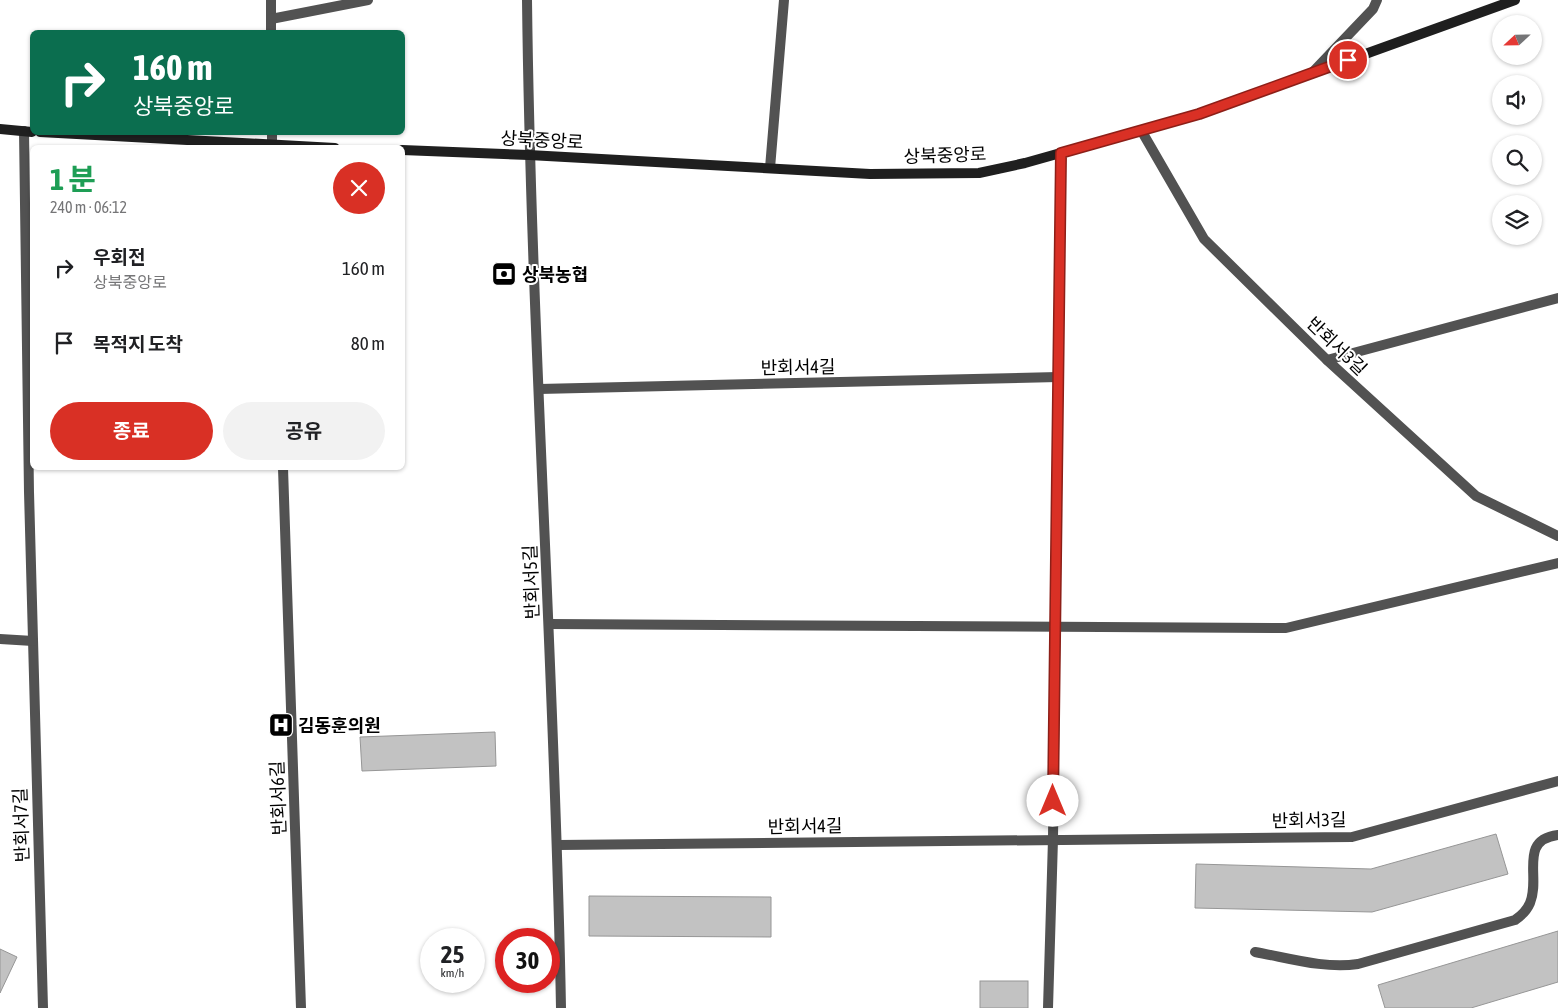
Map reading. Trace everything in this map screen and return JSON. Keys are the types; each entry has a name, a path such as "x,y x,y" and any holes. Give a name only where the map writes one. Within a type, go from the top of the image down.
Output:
{"main road":[{"name":"상북중앙로","path":"405,150 870,174 979,173 1061,153 1199,114 1515,0"},
{"path":"0,129 28,131"},
{"path":"90,135 255,145"}],"street":[{"path":"271,0 271,30"},
{"path":"271,19 368,0"},
{"name":"반회서5길","path":"526,0 529,155 558,845 561,1008"},
{"path":"770,168 784,0"},
{"path":"1311,74 1373,8 1377,0"},
{"name":"반회서3길","path":"1141,130 1204,239 1327,360 1476,496 1558,536"},
{"name":"반회서7길","path":"28,131 30,335"},
{"path":"1048,1008 1053,839 1061,153"},
{"path":"1327,360 1558,298"},
{"name":"반회서4길","path":"539,389 1058,377"},
{"name":"반회서7길","path":"31,470 33,641 42,1008"},
{"name":"반회서6길","path":"283,470 301,1008"},
{"path":"549,624 1286,628 1558,563"},
{"path":"0,639 33,641"},
{"name":"반회서3길","path":"1053,839 1352,837 1558,781"},
{"path":"1255,952 1343,966 1358,964 1515,920 1523,914 1530,904 1533,895 1535,847 1542,839 1558,835"},
{"name":"반회서4길","path":"558,845 1053,839"}],"building":[{"path":"495,732 496,766 362,771 360,737"},
{"path":"1496,834 1508,874 1372,912 1195,908 1196,864 1371,869"},
{"path":"589,896 771,897 771,937 589,936"},
{"path":"1558,931 1558,982 1471,1008 1385,1008 1378,985"},
{"path":"0,949 17,957 0,993"},
{"path":"980,981 1028,981 1028,1008 980,1008"}],"place":[{"name":"상북농협","path":"504,274"},
{"name":"김동훈의원","path":"281,725"}],"route":[{"path":"1053,801 1061,153 1199,114 1348,60"}]}
